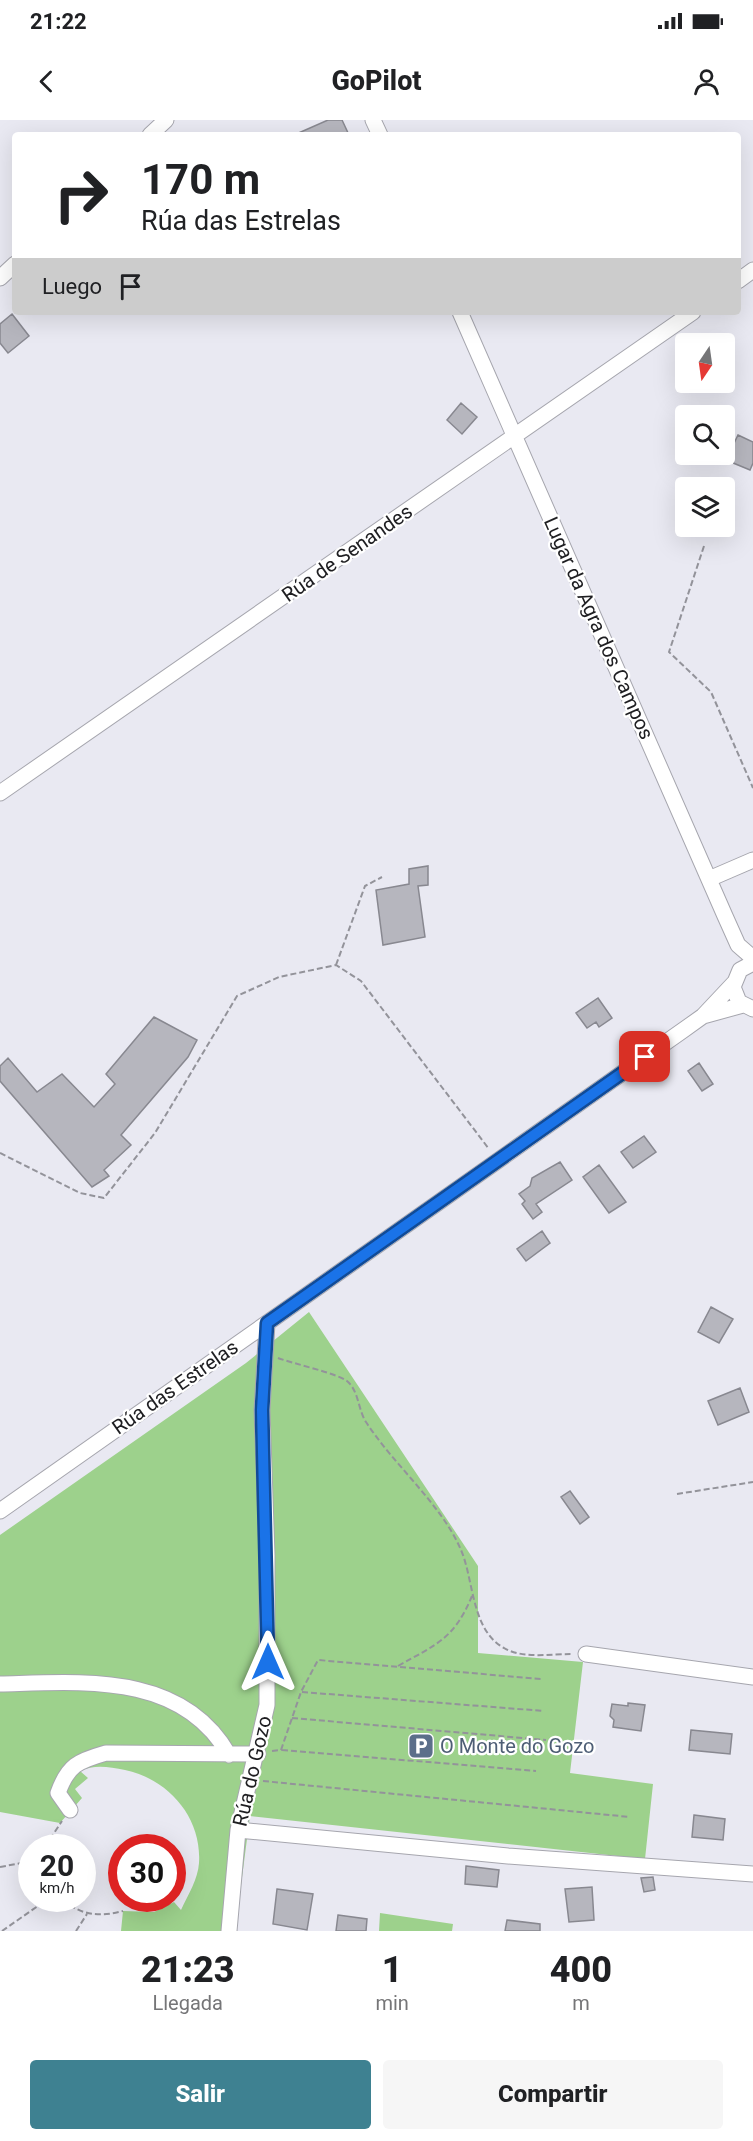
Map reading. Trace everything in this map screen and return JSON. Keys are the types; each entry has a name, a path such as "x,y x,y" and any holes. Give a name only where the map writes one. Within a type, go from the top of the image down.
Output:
{"street":[{"path":"153,132 166,120"},
{"path":"0,278 12,267"},
{"name":"Lugar da Agra dos Campos","path":"460,315 738,945 753,958"},
{"name":"Rúa de Senandes","path":"0,793 689,315"},
{"path":"709,879 753,860"},
{"name":"Lugar da Agra dos Campos","path":"736,978 738,945"},
{"name":"Rúa das Estrelas","path":"0,1510 703,1016 736,978 753,963"},
{"path":"736,978 736,997 748,1007"},
{"name":"Rúa das Estrelas","path":"703,1016 748,1007"},
{"name":"Rúa do Gozo","path":"229,1931 238,1830 265,1724 268,1684 262,1410 267,1323"},
{"path":"586,1654 753,1677"},
{"path":"0,1684 92,1683 144,1689 192,1710 218,1735 229,1755"},
{"path":"70,1810 58,1793 68,1770 88,1758 106,1753 258,1754"},
{"path":"238,1830 508,1856 753,1874"}],"path":[{"path":"704,546 669,652 711,692 753,788"},
{"path":"336,965 365,885 382,877"},
{"path":"0,1153 80,1193 104,1198 155,1133 237,996 279,977 336,965 361,981 485,1144"},
{"path":"264,1353 348,1382 354,1389 365,1420 450,1530 461,1551 472,1596 483,1623 494,1640 503,1648 534,1655 586,1654"},
{"path":"676,1494 753,1482"},
{"path":"397,1666 438,1644 461,1622 472,1596"},
{"path":"281,1750 301,1692 318,1660 541,1679"},
{"path":"301,1692 544,1711"},
{"path":"292,1718 546,1740"},
{"path":"258,1754 281,1750 536,1771"},
{"path":"251,1781 293,1783 630,1816"},
{"path":"53,1834 70,1810"},
{"path":"0,1868 18,1864"},
{"path":"2,1931 29,1912"},
{"path":"84,1912 105,1916 119,1912"},
{"path":"76,1931 87,1914"}],"green space":[{"path":"309,1312 478,1566 478,1653 583,1662 570,1773 653,1784 645,1859 250,1816 235,1931 121,1931 123,1912 186,1912 186,1900 197,1875 198,1846 195,1830 188,1816 168,1791 141,1775 125,1770 91,1767 80,1771 88,1778 75,1789 82,1798 60,1823 0,1812 0,1535 246,1363"},
{"path":"380,1913 453,1924 452,1931 379,1931"}],"building":[{"path":"328,120 342,120 348,132 301,132"},
{"path":"12,314 29,336 8,353 0,343 0,324"},
{"path":"461,403 477,417 462,434 447,420"},
{"path":"738,435 753,442 753,463 750,470 735,464 735,441"},
{"path":"428,866 428,885 418,886 425,937 383,945 376,890 409,884 409,869"},
{"path":"598,998 612,1018 599,1027 596,1022 587,1028 576,1013"},
{"path":"154,1017 197,1040 188,1057 121,1135 131,1145 104,1170 109,1176 92,1187 0,1081 0,1066 8,1058 37,1092 62,1074 94,1107 115,1084 106,1074"},
{"path":"699,1063 713,1084 702,1091 688,1071"},
{"path":"644,1136 656,1152 633,1168 621,1152"},
{"path":"560,1162 572,1180 536,1204 542,1212 533,1219 522,1204 525,1201 519,1194 530,1186 532,1178"},
{"path":"599,1165 626,1202 609,1213 583,1177"},
{"path":"542,1231 550,1243 526,1261 517,1249"},
{"path":"711,1307 733,1319 719,1343 698,1332"},
{"path":"740,1388 749,1412 718,1425 708,1401"},
{"path":"570,1491 589,1517 580,1524 561,1497"},
{"path":"628,1703 645,1705 641,1731 613,1727 614,1720 610,1716 612,1704 628,1706"},
{"path":"691,1730 732,1734 730,1754 689,1750"},
{"path":"694,1815 725,1819 723,1840 692,1837"},
{"path":"466,1866 499,1870 497,1887 465,1884"},
{"path":"653,1877 655,1890 644,1892 641,1878"},
{"path":"592,1887 594,1920 569,1922 565,1889"},
{"path":"277,1889 313,1894 307,1930 273,1924"},
{"path":"338,1915 367,1919 366,1931 336,1931"},
{"path":"507,1920 540,1924 540,1931 505,1931"}],"place":[{"name":"O Monte do Gozo","path":"421,1746"}],"route":[{"path":"268,1662 262,1410 267,1323 645,1057"}]}
